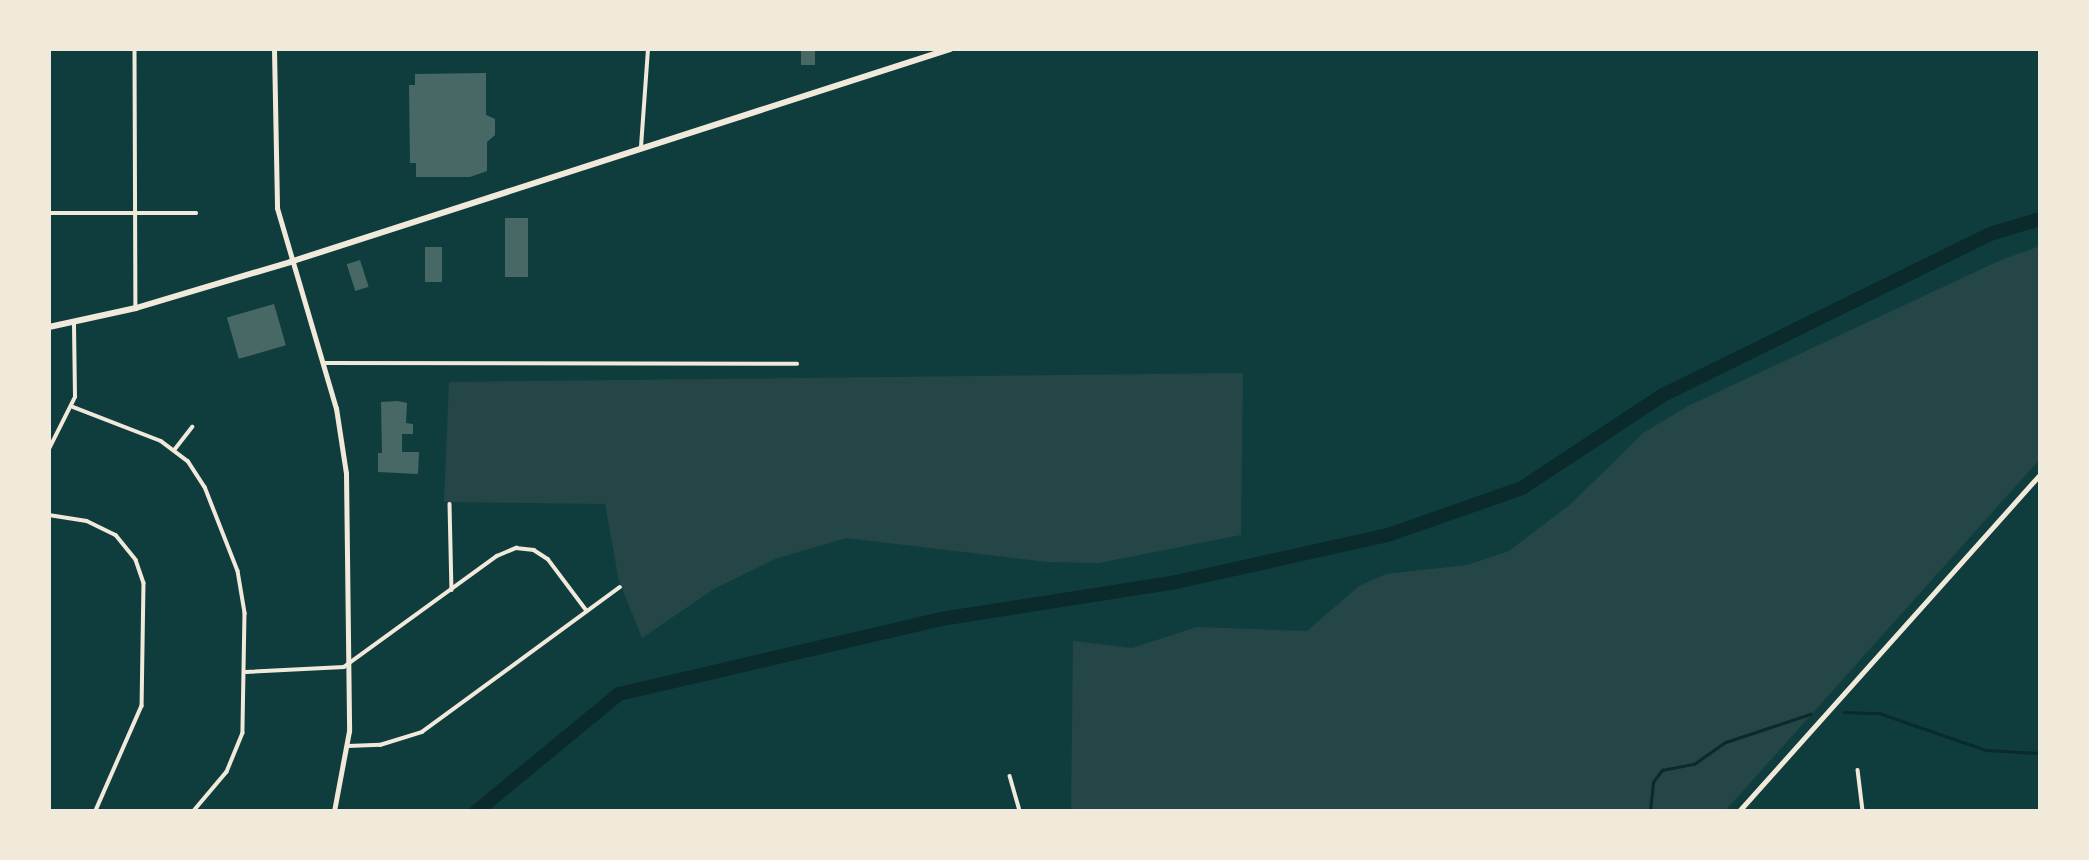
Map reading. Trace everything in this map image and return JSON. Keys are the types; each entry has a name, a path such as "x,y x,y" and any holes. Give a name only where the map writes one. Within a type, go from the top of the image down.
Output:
{"main road":[{"path":"274,49 275,191 290,262 337,416 346,473 348,746 334,811"},
{"path":"49,327 136,308 290,262 950,49"},
{"path":"1739,811 2040,474"}],"street":[{"path":"135,49 136,308"},
{"path":"640,149 648,49"},
{"path":"49,213 196,213"},
{"path":"49,449 73,407 74,322"},
{"path":"322,363 797,364"},
{"path":"73,407 175,449 205,487 238,571 244,599 244,724 238,753 194,811"},
{"path":"175,449 192,427"},
{"path":"450,504 452,590"},
{"path":"49,515 87,521 116,536 136,559 144,583 142,706 96,811"},
{"path":"246,672 332,671 348,665 497,556 524,548 548,559 587,611"},
{"path":"348,746 393,742 422,732 620,587"},
{"path":"1858,770 1863,811"},
{"path":"1010,776 1020,811"}],"shaded area":[{"path":"2040,246 2040,459 1725,811 1071,811 1073,641 1132,648 1197,627 1307,631 1359,586 1386,574 1467,565 1509,551 1572,503 1643,433 1688,406 2001,260"},
{"path":"1243,373 1241,535 1099,563 1047,562 846,538 775,559 714,589 642,638 619,581 605,504 444,502 449,382"}],"building":[{"path":"801,49 815,49 815,65 801,65"},
{"path":"486,73 486,115 495,119 495,135 487,142 487,171 470,177 416,177 416,163 410,163 409,85 415,85 415,74"},
{"path":"505,218 528,218 528,277 505,277"},
{"path":"425,247 442,247 442,282 425,282"},
{"path":"360,260 369,287 355,291 347,264"},
{"path":"274,304 286,345 239,359 227,318"},
{"path":"381,402 407,403 406,423 413,424 413,434 402,434 402,452 419,452 418,474 378,472 378,453 382,453"}],"waterway":[{"path":"477,811 619,694 941,619 1176,582 1388,535 1522,488 1663,395 1990,234 2040,219"},
{"path":"1844,712 1879,713 1986,750 2040,753"},
{"path":"1650,811 1653,782 1662,770 1694,764 1726,742 1810,714"}]}
